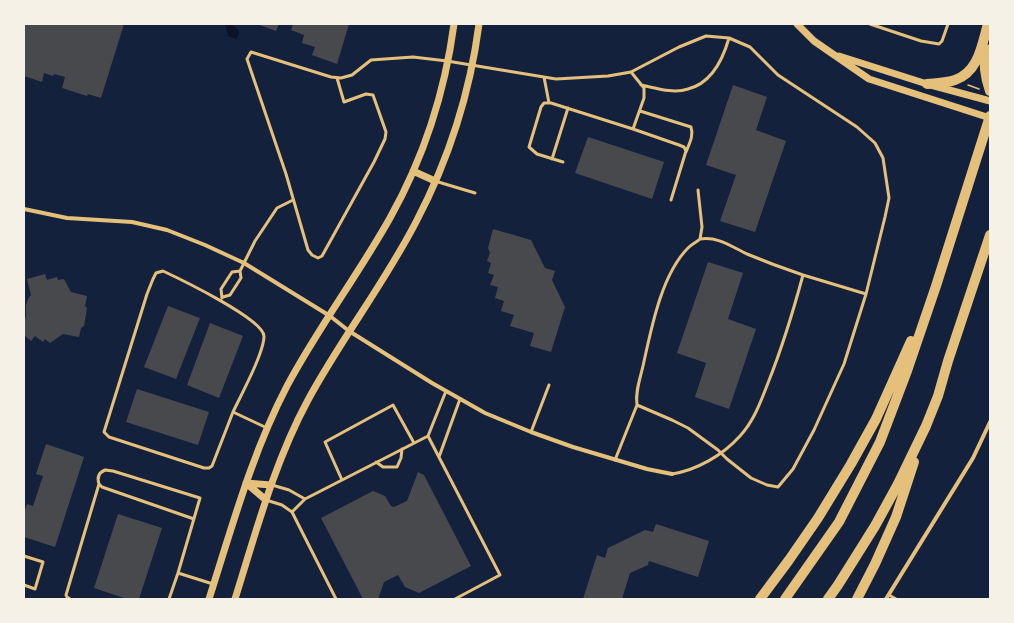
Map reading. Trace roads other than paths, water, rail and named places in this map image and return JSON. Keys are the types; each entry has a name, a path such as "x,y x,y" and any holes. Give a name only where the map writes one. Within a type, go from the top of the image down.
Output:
{"highway":[{"path":"927,84 954,80 967,73 975,64 978,57 988,24"},
{"path":"986,90 984,61 990,34"},
{"path":"785,599 839,522 880,442 907,371 936,286 989,116"},
{"path":"857,599 875,564 896,517 926,426 938,396 948,361 990,235"},
{"path":"760,599 818,518 851,464 876,419 936,286"},
{"path":"828,599 875,526 898,484 926,426"}],"street":[{"path":"209,599 246,482 267,428 296,369 381,233 413,171 435,111 448,61 454,24"},
{"path":"235,599 271,485 298,420 320,379 408,236 435,180 458,121 472,66 479,24"},
{"path":"797,24 814,41 831,54 869,79 989,116"},
{"path":"831,54 927,84 990,101"},
{"path":"413,171 435,180"},
{"path":"24,209 67,218 132,222 160,228 205,245 244,263 330,316 349,331 446,391 485,413 531,432 614,460 672,474"},
{"path":"888,597 973,458 990,422"},
{"path":"246,482 271,485"},
{"path":"246,482 266,500"}],"lane":[{"path":"870,24 921,41 939,44 942,41 948,24"},
{"path":"337,78 344,102 366,94 373,95 386,132 374,162 322,256 318,258 312,255 308,250 286,174 247,59 251,52 337,78 352,75 371,60 413,57 448,61 556,79 608,76 631,72 679,47 706,36 729,38 750,47 778,75 857,126 875,143 883,158 889,198 866,294 844,364 814,430 793,469 778,486 767,485 751,478 688,428 637,405"},
{"path":"641,85 666,90 687,90 696,86 705,80 714,70 724,54 729,38"},
{"path":"631,72 644,88 644,98 633,130"},
{"path":"544,77 549,103"},
{"path":"563,162 537,154 529,147 541,107 544,103 568,108 679,145 684,147 686,153"},
{"path":"552,158 568,108"},
{"path":"640,111 691,127 692,137 671,200"},
{"path":"435,180 475,193"},
{"path":"698,190 702,227 700,238"},
{"path":"220,301 223,297 230,295 241,278 240,271 255,241 277,208 293,200"},
{"path":"614,460 637,405 636,399 638,388 659,302 679,259 689,247 700,238 713,238 747,254 803,276 866,294"},
{"path":"163,271 196,286 251,320 264,334 262,348 233,412 212,466 209,468 204,468 109,437 104,432 147,294 156,273 163,271"},
{"path":"223,297 221,289 232,272 240,271"},
{"path":"672,474 685,472 721,453 741,436 755,416 777,359 803,276"},
{"path":"531,432 549,385"},
{"path":"292,512 305,499 428,436 446,391"},
{"path":"439,457 460,399"},
{"path":"342,480 325,442 393,405 414,443"},
{"path":"233,412 267,428"},
{"path":"428,436 500,575 455,599"},
{"path":"376,462 383,467 397,467 401,458 402,449"},
{"path":"70,599 66,597 66,595 98,484 98,476 105,470 113,471 200,498 169,599"},
{"path":"98,484 109,490 194,519"},
{"path":"271,485 289,490 305,499"},
{"path":"266,500 282,505 292,512 336,599"},
{"path":"24,556 43,562 35,589 24,585"},
{"path":"178,573 213,584"},
{"path":"888,597 896,599"}],"water":[{"path":"225,24 233,25 239,31 236,39 228,36"}]}
